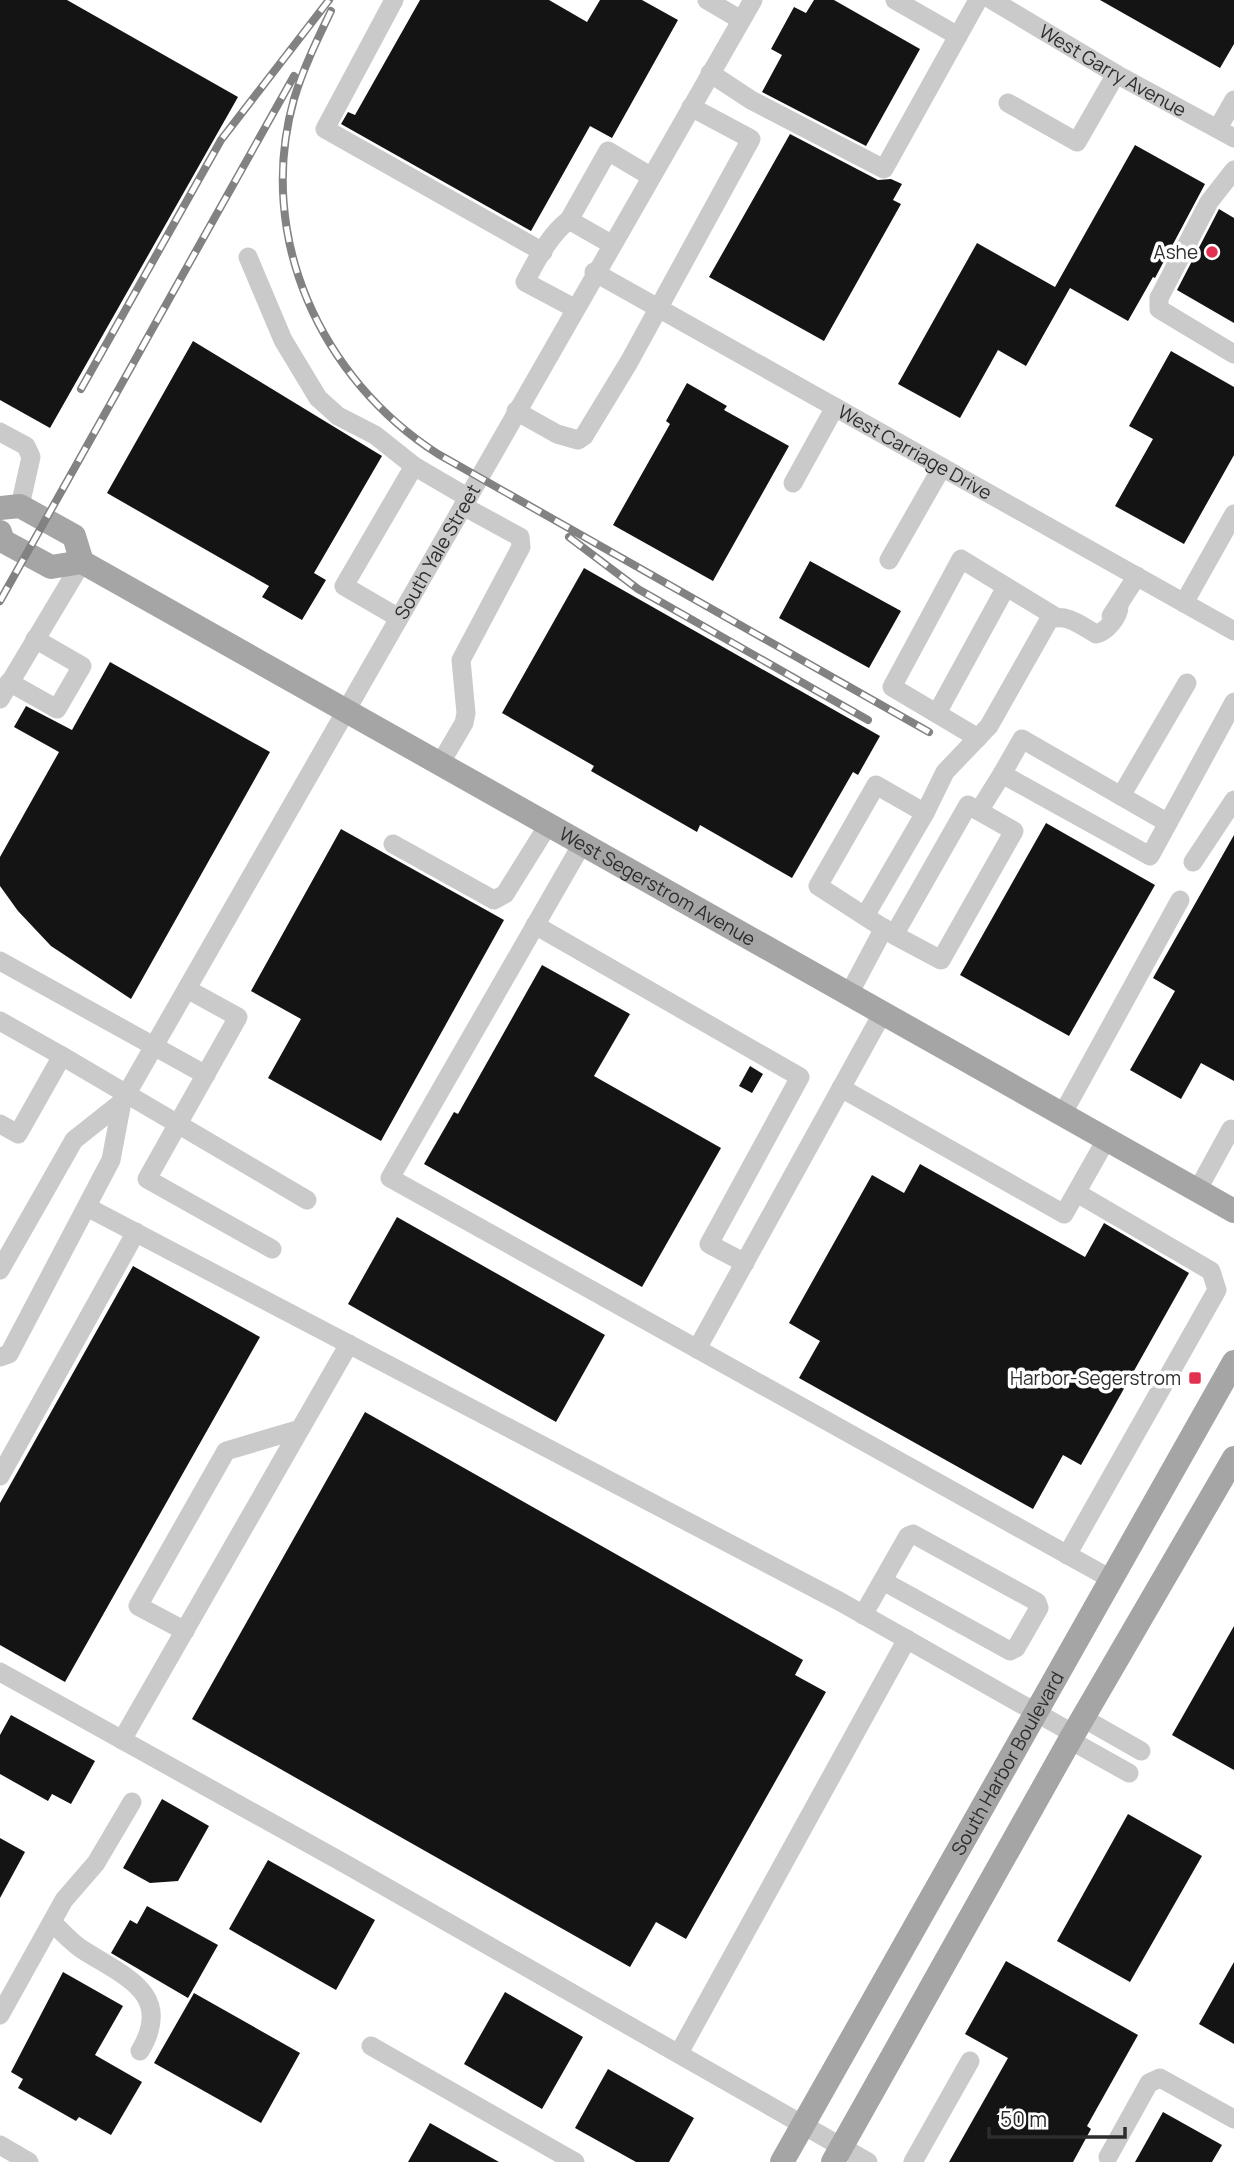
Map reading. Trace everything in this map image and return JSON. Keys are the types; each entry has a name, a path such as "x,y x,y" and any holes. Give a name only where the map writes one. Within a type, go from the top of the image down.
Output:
{"main road":[{"path":"0,532 3,541 51,567 82,562 74,536 10,507"},
{"name":"West Segerstrom Avenue","path":"82,562 1234,1212"},
{"name":"South Harbor Boulevard","path":"782,2162 1234,1362"},
{"path":"836,2154 1234,1458"}],"street":[{"path":"394,0 325,129 543,252"},
{"path":"707,0 741,20"},
{"name":"South Yale Street","path":"124,1099 347,712 594,272 753,0"},
{"path":"895,0 958,36"},
{"path":"710,73 751,100 783,114 884,169 978,0"},
{"name":"West Garry Avenue","path":"992,0 1116,74 1226,133"},
{"path":"1008,103 1077,142 1116,74"},
{"path":"1226,133 1234,100"},
{"path":"516,411 557,434 578,440 584,436 658,308 751,139 691,107"},
{"path":"574,308 525,282 561,226 569,220 608,151 650,176"},
{"path":"1234,170 1209,202 1159,298 1159,309 1234,354"},
{"path":"569,220 611,244"},
{"path":"248,257 283,341 318,398 338,416 374,435 414,466 520,537 521,547 461,660 466,713 464,723 440,764"},
{"name":"West Carriage Drive","path":"594,272 1234,631"},
{"path":"793,483 835,407"},
{"path":"0,432 26,446 32,457 10,507"},
{"path":"399,618 344,586 414,466"},
{"path":"889,560 942,467"},
{"path":"1184,603 1234,513"},
{"path":"978,738 892,687 961,559 1056,617 1069,619 1096,635 1103,633 1137,576"},
{"path":"35,639 82,666 57,709 5,690 35,639 82,562"},
{"path":"937,713 1006,587"},
{"path":"865,916 946,772 989,726 1049,620 1056,617"},
{"path":"1121,796 1186,683"},
{"path":"1002,774 1150,856 1234,702"},
{"path":"979,811 1022,739 1168,823"},
{"path":"849,994 889,931 968,805 1014,831 941,960 889,931 818,886 876,785 925,813"},
{"path":"1193,862 1234,800"},
{"path":"393,845 494,900 505,894 548,825"},
{"path":"582,844 390,1178 1111,1579"},
{"path":"1062,1115 1180,900"},
{"path":"535,925 800,1077 709,1244 745,1263"},
{"path":"0,961 206,1075"},
{"path":"187,989 238,1017 147,1179 272,1249"},
{"path":"697,1349 882,1014"},
{"path":"0,1021 62,1056 124,1099 178,1125 307,1200"},
{"path":"0,1124 18,1134 62,1056"},
{"path":"841,1088 1064,1214 1106,1140"},
{"path":"0,1357 9,1353 111,1160 124,1099"},
{"path":"0,1270 74,1140 124,1099"},
{"path":"1197,1191 1231,1129 1234,1130"},
{"path":"1067,1555 1217,1290 1210,1271 1077,1194"},
{"path":"87,1207 863,1615 1036,1713 1076,1731 1141,1751"},
{"path":"0,1476 136,1233"},
{"path":"122,1740 349,1343"},
{"path":"185,1631 138,1606 219,1463 226,1451 300,1429"},
{"path":"863,1615 908,1536 913,1534 1037,1602 1038,1608 1016,1648 1010,1651 883,1581"},
{"path":"680,2053 907,1639"},
{"path":"0,1672 680,2053 803,2124 836,2154 868,2162"},
{"path":"1076,1731 1129,1773"},
{"path":"0,2015 64,1900 96,1863 132,1802"},
{"path":"52,1922 77,1946 136,1983 146,1996 154,2018 151,2033 140,2051"},
{"path":"371,2046 575,2162"},
{"path":"913,2162 970,2061"},
{"path":"1108,2157 1149,2082 1160,2078 1234,2119"},
{"path":"0,2145 29,2162"}],"building":[{"path":"0,0 67,0 238,97 50,428 0,400"},
{"path":"420,0 549,0 587,22 600,0 642,0 678,20 612,138 590,126 531,231 341,124 348,112 355,115"},
{"path":"814,0 834,0 920,49 866,146 762,92 782,55 771,49 794,7 806,13"},
{"path":"1100,0 1234,0 1234,44 1220,68"},
{"path":"790,134 878,180 891,179 902,184 893,200 901,204 824,341 709,277"},
{"path":"1135,145 1205,184 1155,278 1153,277 1128,321 1070,288 1026,366 998,350 960,418 898,384 977,243 1055,287"},
{"name":"Ashe","path":"1219,209 1234,218 1234,323 1177,290"},
{"path":"193,341 382,456 314,573 326,580 302,620 262,597 269,586 107,493"},
{"path":"1171,351 1234,387 1234,455 1184,544 1115,506 1153,439 1129,426"},
{"path":"687,383 727,406 724,410 789,446 713,581 613,525 670,424 666,421"},
{"path":"810,561 901,611 869,668 779,618"},
{"path":"584,568 880,736 858,775 853,772 792,878 700,825 697,832 591,771 594,766 502,713"},
{"path":"110,662 270,752 131,999 51,946 18,911 0,886 0,857 59,752 14,727 26,706 72,730"},
{"path":"1046,823 1155,885 1069,1036 960,975"},
{"path":"341,829 504,920 381,1141 268,1078 301,1019 251,991"},
{"path":"1234,835 1234,1081 1201,1063 1181,1099 1130,1070 1175,991 1153,978"},
{"path":"542,965 630,1014 594,1076 721,1148 642,1287 424,1164 454,1112 458,1114"},
{"path":"750,1066 763,1074 752,1093 739,1086"},
{"path":"920,1164 1085,1257 1104,1223 1189,1273 1081,1465 1063,1455 1033,1509 799,1378 820,1341 789,1323 872,1175 904,1193"},
{"path":"397,1217 605,1335 556,1422 348,1304"},
{"path":"133,1266 260,1337 65,1682 0,1645 0,1503"},
{"path":"365,1412 803,1660 795,1675 826,1692 686,1939 656,1922 630,1967 192,1719"},
{"path":"1234,1626 1234,1770 1172,1735"},
{"path":"11,1715 95,1761 71,1804 52,1794 48,1801 0,1774 0,1735"},
{"path":"162,1799 209,1826 178,1881 150,1883 123,1868"},
{"path":"1128,1814 1202,1856 1130,1982 1057,1941"},
{"path":"0,1838 25,1852 0,1898"},
{"path":"268,1860 375,1920 336,1990 229,1929"},
{"path":"147,1906 218,1945 188,1998 111,1953 130,1920 137,1924"},
{"path":"1006,1961 1138,2035 1087,2126 1091,2129 1073,2162 949,2162 1008,2058 965,2034"},
{"path":"1234,1962 1234,2044 1199,2024"},
{"path":"63,1972 123,2006 95,2055 142,2082 111,2135 79,2117 76,2121 18,2088 23,2079 11,2072"},
{"path":"505,1992 583,2037 542,2109 464,2064"},
{"path":"194,1993 300,2053 261,2123 154,2063"},
{"path":"608,2069 694,2118 669,2162 636,2162 575,2128"},
{"path":"1163,2112 1222,2145 1212,2162 1135,2162"},
{"path":"430,2123 499,2162 408,2162"}],"railway":[{"path":"81,389 221,140 329,0"},
{"path":"331,11 294,99 284,151 284,202 292,252 307,300 331,345 361,386 397,423 438,454 929,732"},
{"path":"0,601 294,76"},
{"path":"569,537 638,589 868,720"}],"place":[{"name":"Ashe","path":"1212,252"},
{"name":"Harbor-Segerstrom","path":"1195,1378"}]}
